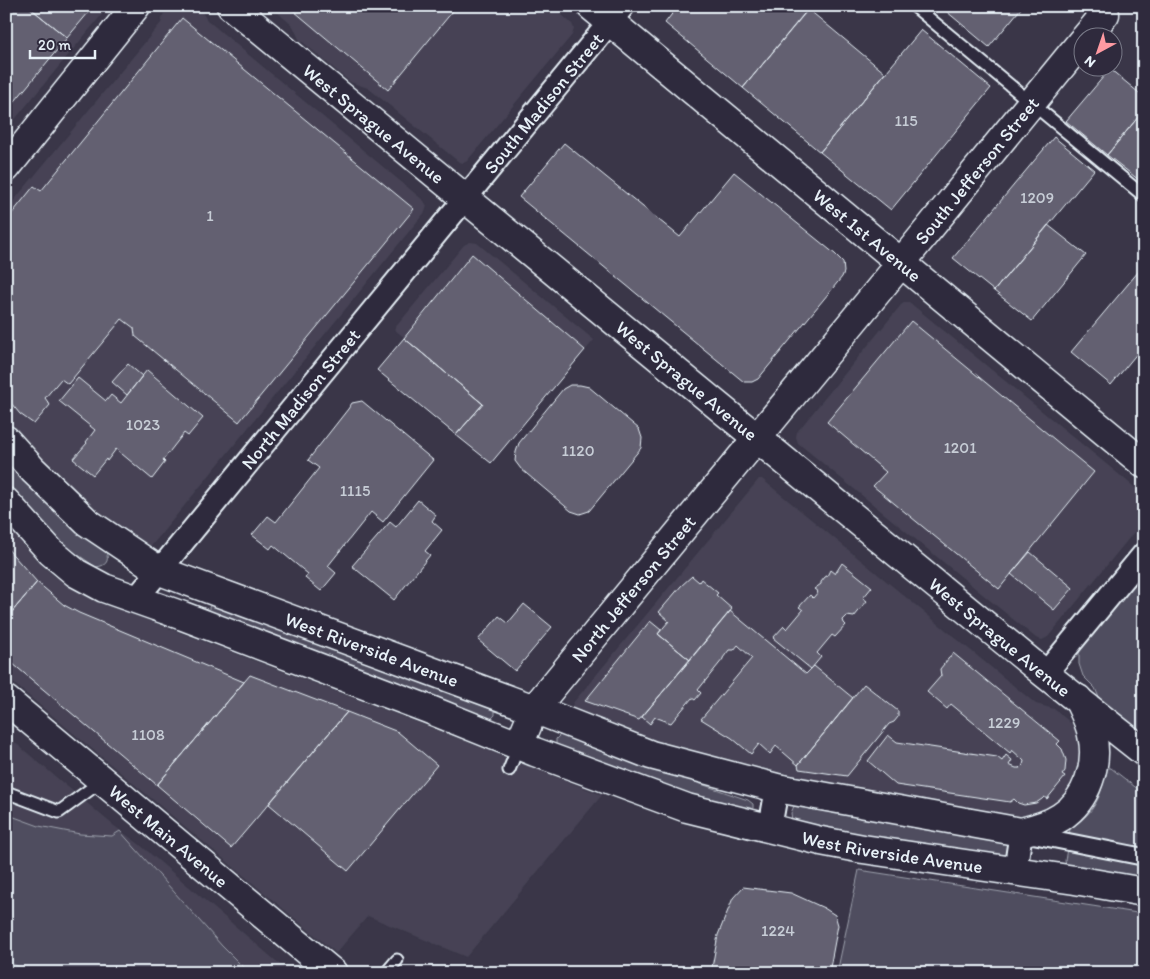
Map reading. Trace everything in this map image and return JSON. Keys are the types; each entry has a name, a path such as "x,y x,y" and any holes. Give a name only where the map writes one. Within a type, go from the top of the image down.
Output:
{"street":[{"path":"6,168 136,6"},
{"name":"West Sprague Avenue","path":"231,6 1045,674 1144,752"},
{"name":"South Madison Street","path":"466,198 608,11"},
{"name":"West 1st Avenue","path":"608,11 902,263 1144,464"},
{"path":"1093,28 1105,14"},
{"name":"South Jefferson Street","path":"757,438 1072,53"},
{"name":"North Madison Street","path":"136,599 466,198"},
{"name":"North Jefferson Street","path":"519,745 534,709 757,438"},
{"name":"West Riverside Avenue","path":"6,440 33,470 87,522 160,571 534,709 651,755 777,788 1144,856"},
{"name":"West Riverside Avenue","path":"6,502 51,552 76,573 104,588 428,708 519,745 687,808 822,841 863,849 1144,892"},
{"path":"1045,674 1144,554"},
{"path":"1015,872 1021,832 1045,825 1060,818 1070,810 1086,787 1092,772 1094,746 1092,733 1078,699"},
{"name":"West Main Avenue","path":"6,700 332,973"},
{"path":"770,828 777,788"}],"lane":[{"path":"914,6 1144,196"},
{"path":"509,770 519,745"},
{"path":"6,792 59,812 103,780"},
{"path":"386,973 397,960"}],"shaded area":[{"path":"6,6 109,6 6,130"},
{"path":"168,6 198,6 207,20 424,201 427,206 425,212 153,544 148,547 96,513 53,473 6,421 6,210 161,23"},
{"path":"270,6 552,6 572,24 574,29 572,35 467,161 463,163 459,162 368,88 350,82 299,39 293,26"},
{"path":"470,242 477,243 594,340 491,463 457,436 483,404 394,329 464,245"},
{"path":"905,302 909,302 1144,495 1144,520 1048,637 1042,640 1036,638 798,443 797,432"},
{"path":"6,457 81,533 106,552 106,563 96,567 68,548 30,513 6,486"},
{"path":"759,479 762,479 1036,704 1054,709 1071,723 1078,735 1082,759 1067,800 1032,819 778,779 658,743 574,710 572,707 573,703"},
{"path":"6,525 53,575 67,585 96,600 417,722 602,795 466,957 368,916 336,953 6,677"},
{"path":"1144,570 1144,736 1100,700 1095,688 1083,676 1079,664 1079,653 1085,642"},
{"path":"214,603 495,708 495,715 489,721 209,613 209,607"},
{"path":"561,734 748,800 753,804 753,810 743,816 556,746 556,739"},
{"path":"6,735 113,825 139,844 290,973 42,973 6,943"},
{"path":"1107,768 1111,768 1144,794 1144,882 1067,868 1065,861 1070,829 1087,815 1095,804 1101,791"},
{"path":"800,805 1024,843 1029,849 1030,855 1023,862 797,824 792,820 791,813 794,806"},
{"path":"6,814 39,826 80,834 112,836 120,831 222,946 249,973 32,973 6,961"},
{"path":"859,870 1144,914 1144,973 837,973"}],"building":[{"path":"6,6 28,6 67,38 6,112"},
{"path":"28,6 94,6 67,38"},
{"path":"288,6 457,6 388,90"},
{"path":"678,6 811,6 743,88 665,23"},
{"path":"940,6 1023,6 989,47"},
{"path":"808,9 885,73 820,152 743,88"},
{"path":"182,18 414,209 239,422 135,336 134,328 122,319 68,384 61,379 45,398 50,405 34,424 20,414 6,397 6,221 34,186 41,191"},
{"path":"921,30 991,88 891,210 820,152"},
{"path":"1102,78 1121,78 1144,97 1144,110 1107,155 1066,121"},
{"path":"1144,110 1144,184 1107,155"},
{"path":"1054,137 1094,170 994,291 953,258"},
{"path":"564,143 680,237 734,172 835,254 843,262 844,272 842,277 758,379 752,382 744,382 519,197"},
{"path":"1048,225 1086,255 1032,321 994,291"},
{"path":"472,254 585,350 491,463 456,435 483,404 404,338"},
{"path":"1144,265 1144,345 1111,385 1071,352"},
{"path":"911,321 1094,472 999,589 873,486 886,472 827,422"},
{"path":"404,338 483,404 456,435 377,370"},
{"path":"128,364 142,376 127,395 112,382"},
{"path":"147,370 203,418 188,436 184,433 163,460 165,462 152,479 116,449 93,475 73,459 95,430 59,401 78,378 106,401 111,395 121,403"},
{"path":"570,385 589,387 639,429 642,438 641,448 589,511 580,514 571,511 521,469 515,461 519,443 563,389"},
{"path":"362,401 433,460 383,522 371,512 328,566 336,573 321,591 305,578 308,574 273,545 270,549 252,535 268,516 276,522 319,468 308,460 352,403"},
{"path":"418,500 436,515 432,521 442,530 425,551 430,555 394,600 352,566 390,522 396,527"},
{"path":"6,547 37,582 6,619"},
{"path":"1030,552 1073,588 1054,610 1011,574"},
{"path":"842,563 872,587 863,598 867,601 854,617 847,616 843,620 846,625 835,637 832,635 817,653 821,657 811,669 773,638 784,626 787,629 803,610 799,607 810,595 813,598 818,592 814,589 821,584 830,570 835,574"},
{"path":"692,576 699,582 701,579 718,593 716,595 732,609 690,660 658,634 669,621 659,612"},
{"path":"37,582 64,605 79,613 244,682 157,785 6,658 6,619"},
{"path":"524,604 552,627 515,671 478,640 499,616 508,623"},
{"path":"730,611 806,674 814,666 853,698 798,765 776,746 770,754 759,744 751,754 732,738 701,719 752,658 738,645 734,650 729,650 698,690 701,693 695,700 692,698 671,723 655,717 650,724 642,717"},
{"path":"650,621 661,630 658,634 690,660 639,720 585,701"},
{"path":"953,653 1060,741 1057,744 1062,749 1066,760 1065,771 1062,775 1065,777 1047,799 1044,797 1036,803 1024,805 1014,799 1010,802 896,785 868,761 888,735 897,742 997,757 1002,761 1006,755 1012,760 1009,765 1020,768 1023,765 1024,761 1012,750 1010,753 951,704 947,709 927,692 941,676 940,669"},
{"path":"250,675 347,712 231,848 157,785"},
{"path":"864,684 898,711 898,717 889,724 847,776 799,769 798,765"},
{"path":"347,712 398,732 437,765 348,871 269,804"},
{"path":"743,887 791,893 835,915 838,925 829,973 711,973 718,935 733,898"}]}
